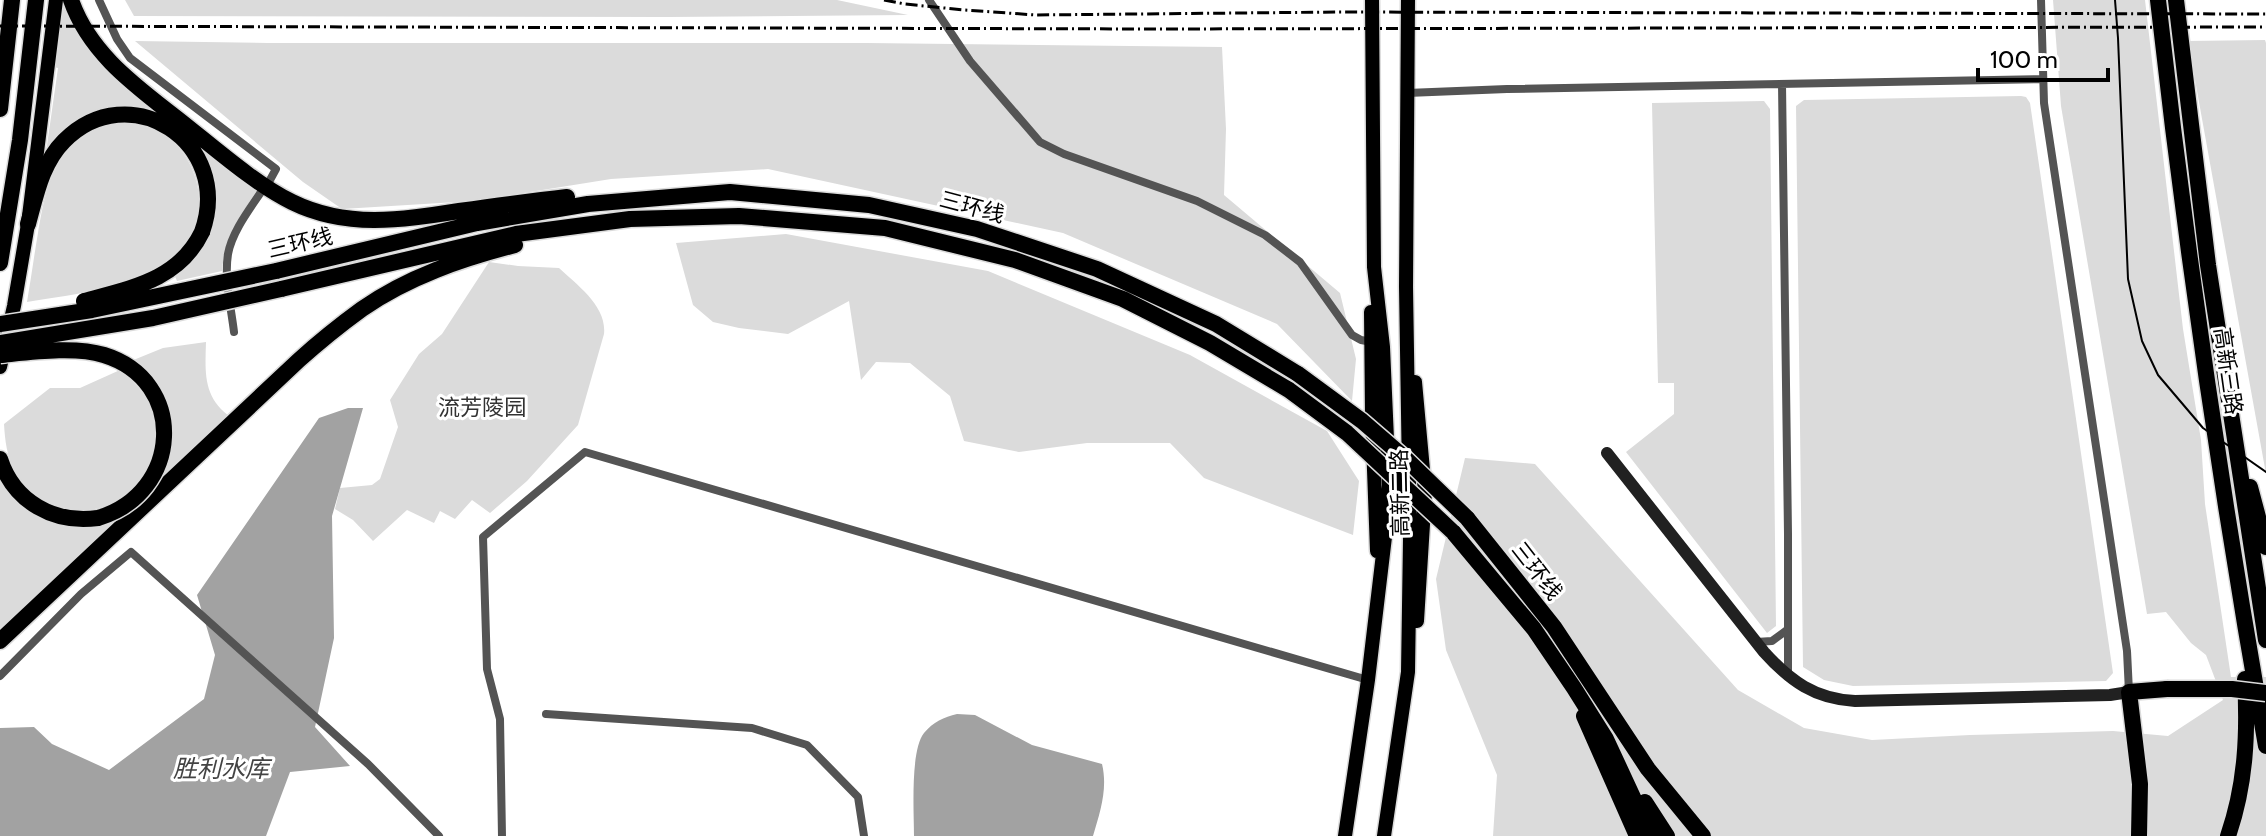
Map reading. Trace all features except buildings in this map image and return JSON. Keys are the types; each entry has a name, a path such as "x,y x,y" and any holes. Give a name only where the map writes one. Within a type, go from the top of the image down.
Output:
{"highway":[{"path":"0,109 12,0"},
{"path":"0,263 20,140 36,0"},
{"path":"71,0 78,19 97,48 140,89 271,189 292,202 328,215 393,221 586,195 665,198"},
{"name":"高新三路","path":"2158,0 2190,269 2236,574 2266,746"},
{"name":"高新三路","path":"2176,0 2206,249 2266,640"},
{"path":"1,324 105,296 166,274 196,246 210,202 208,185 197,155 175,131 160,123 127,114 101,118 75,131 63,142 43,173 28,224"},
{"name":"三环线","path":"1,324 92,310 527,213 588,204 730,192 869,205 977,229 1097,269 1216,324 1298,374 1362,421 1467,518 1554,627 1648,769 1703,836"},
{"path":"0,641 299,360 364,308 398,288 434,270 518,244 739,216"},
{"name":"三环线","path":"0,343 153,318 453,247 555,228 630,219 739,216 885,228 1015,260 1123,299 1210,343 1289,390 1347,433 1453,532 1534,629 1606,739 1651,836"},
{"path":"0,355 76,351 104,355 123,363 148,384 160,408 164,444 160,463 139,496 98,518 74,519 43,511 14,487 0,459"},
{"path":"2229,407 2266,547"},
{"path":"2228,836 2244,778 2246,746 2236,574"},
{"path":"1574,688 1589,732 1637,836"},
{"path":"2139,836 2140,784 2129,692 2232,689 2266,693"},
{"path":"1606,739 1667,836"}],"main road":[{"path":"0,367 28,224 56,0"},
{"name":"高新二路","path":"1372,0 1372,416 1379,584"},
{"name":"高新二路","path":"1384,836 1408,672 1408,0"},
{"name":"高新二路","path":"1345,836 1368,680 1385,537 1389,470 1383,347 1374,267"}],"street":[{"path":"99,0 117,39 130,58 276,169 270,180"},
{"path":"929,0 970,61 1040,142 1064,154 1197,201 1265,235 1300,262 1352,335 1372,342"},
{"path":"1607,453 1756,642 1788,677 1812,692 1827,698 1855,701 2129,692 2127,651 2042,79 2041,0"},
{"path":"1407,93 2042,79"},
{"path":"1782,84 1788,677"},
{"path":"234,332 227,271 229,252 246,213 261,192"},
{"path":"502,836 500,719 487,669 483,537 585,452 1368,680"},
{"path":"0,676 81,594 131,552 368,764 439,836"},
{"path":"1756,642 1772,641 1788,630"},
{"path":"546,714 752,728 807,745 858,797 864,836"}],"green space":[{"path":"61,0 65,0 77,31 258,189 230,238 222,271 177,281 174,274 203,243 216,205 216,183 210,167 196,147 110,109 84,117 64,131 46,152 58,68 54,67"},
{"path":"125,0 837,0 908,15 134,16"},
{"path":"2053,0 2145,0 2183,329 2201,440 2205,504 2231,677 2266,677 2266,836 1493,836 1497,775 1446,650 1436,579 1465,458 1535,464 1738,690 1804,728 1872,740 2113,731 2168,736 2223,700 2206,655 2191,643 2166,612 2147,614 2061,106"},
{"path":"2265,40 2266,43 2266,474 2188,41"},
{"path":"135,41 1222,47 1226,129 1224,195 1340,293 1356,359 1352,401 1277,324 1063,233 768,169 611,179 473,201 342,209 303,182"},
{"path":"2021,96 2030,103 2113,673 2106,681 1853,686 1824,680 1803,667 1796,106 1804,100"},
{"path":"1764,101 1770,109 1776,626 1767,633 1626,452 1674,414 1674,383 1658,383 1652,103"},
{"path":"114,122 142,125 160,132 179,147 188,161 199,193 196,227 189,242 178,255 145,275 106,288 27,302 41,214 58,163 79,138 94,128"},
{"path":"786,234 988,271 1190,355 1327,431 1359,481 1353,535 1204,478 1170,443 1087,443 1019,452 964,441 950,396 910,363 876,362 861,380 849,301 788,334 713,322 693,305 676,243"},
{"name":"流芳陵园","path":"489,262 559,268 582,289 601,314 604,334 578,425 527,481 490,513 472,500 455,519 440,511 434,523 407,510 373,541 353,520 335,509 340,488 372,485 380,479 398,427 390,400 419,354 442,334"},
{"path":"206,342 206,375 211,394 232,418 0,636 0,477 37,515 126,512 170,443 131,361 163,348"},
{"path":"120,370 141,390 154,413 157,438 141,480 117,502 101,508 68,509 37,497 25,486 12,466 4,424 50,388 80,388"}],"water":[{"name":"胜利水库","path":"348,408 363,408 332,516 334,638 315,727 350,766 290,772 266,836 0,836 0,728 34,727 52,744 109,770 204,699 215,655 197,595 319,418"},
{"path":"957,714 975,715 1032,745 1102,764 1104,791 1093,836 914,836 914,782 920,742 924,733 935,723"}],"tram line":[{"path":"2115,0 2128,279 2142,341 2158,375 2203,428 2266,472"}],"railway":[{"path":"884,0 1036,15 1339,12 2266,14"},
{"path":"0,26 1149,29 2266,27"}]}
